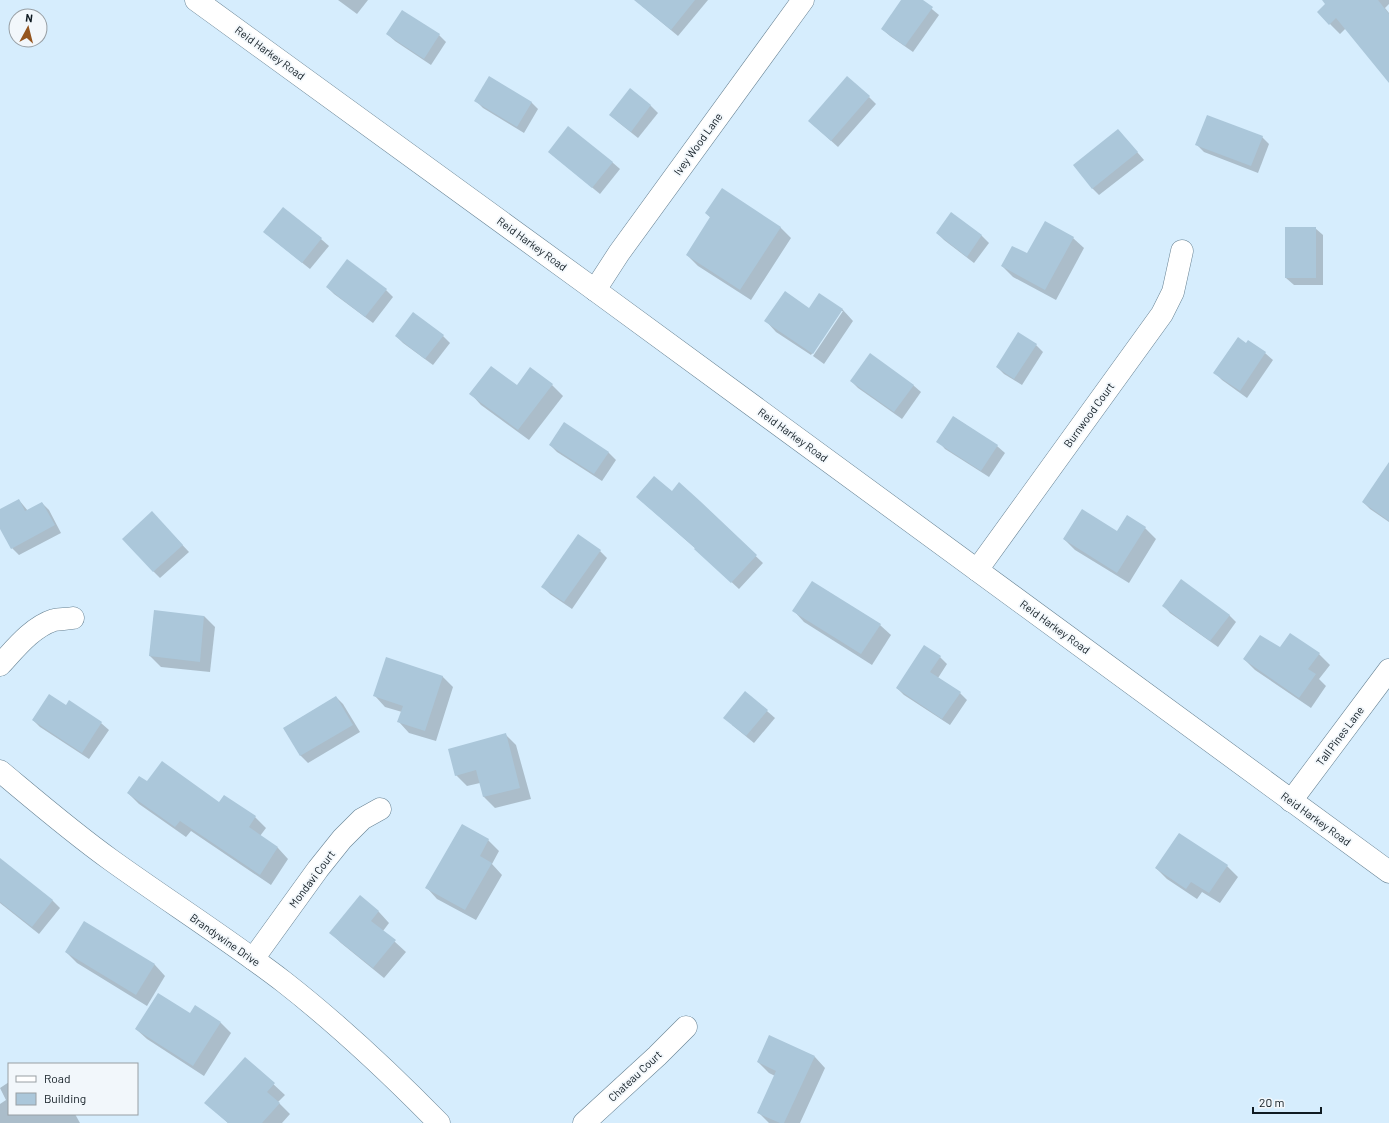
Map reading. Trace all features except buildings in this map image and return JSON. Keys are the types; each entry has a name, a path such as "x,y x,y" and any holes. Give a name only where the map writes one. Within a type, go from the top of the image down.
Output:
{"street":[{"name":"Ivey Wood Lane","path":"595,290 619,253 803,0"},
{"name":"Reid Harkey Road","path":"207,3 595,290 1389,872"},
{"name":"Burnwood Court","path":"977,570 1162,314 1174,292 1182,251"},
{"path":"0,665 21,642 38,628 53,620 73,618"},
{"name":"Tall Pines Lane","path":"1291,801 1389,670"},
{"name":"Brandywine Drive","path":"0,771 64,824 110,859 253,959 286,984 349,1036 439,1123"},
{"name":"Mondavi Court","path":"253,959 318,869 342,839 362,819 380,809"},
{"name":"Chateau Court","path":"584,1123 657,1056 686,1027"}]}
